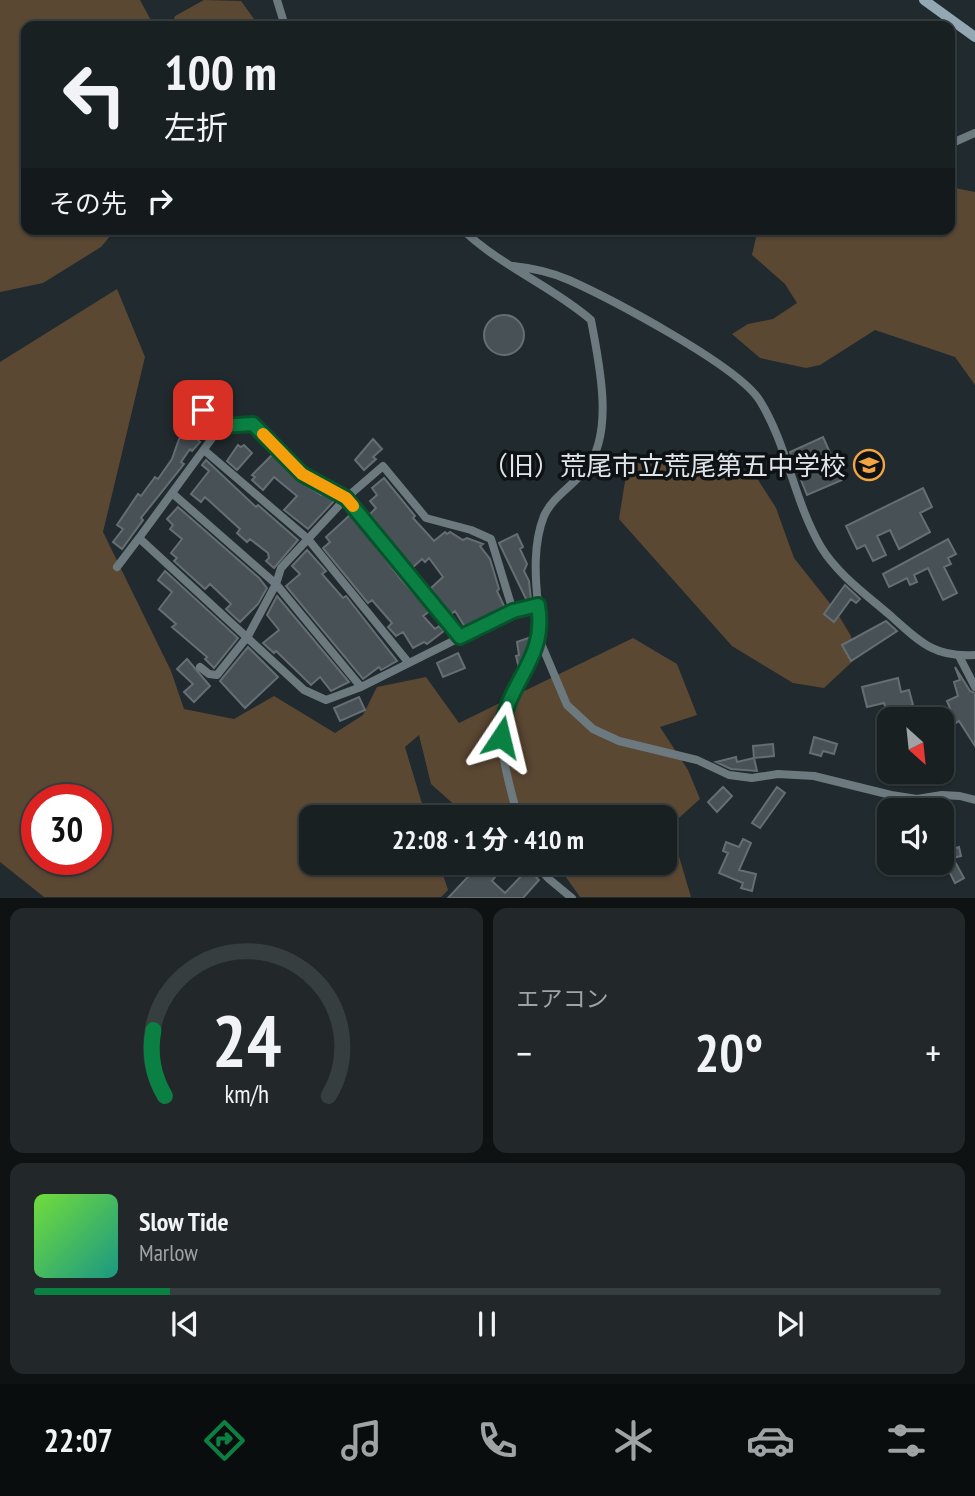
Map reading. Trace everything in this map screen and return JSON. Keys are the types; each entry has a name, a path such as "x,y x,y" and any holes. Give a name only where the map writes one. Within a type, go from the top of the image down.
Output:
{"street":[{"path":"278,0 284,21"},
{"path":"924,0 953,21"},
{"path":"955,22 975,37"},
{"path":"955,142 975,133"},
{"path":"470,235 510,266 574,305 591,320 602,404 603,433 599,449 586,470 561,492 545,514 537,541 538,605 542,626 540,641 509,698 502,718 501,737 515,805"},
{"path":"510,266 536,268 567,279 659,328 743,383 759,398 772,423 810,527 836,567 917,640 934,651 959,656 975,655"},
{"path":"194,392 203,410 221,426 253,424 302,474 346,498 460,637"},
{"path":"117,567 221,426"},
{"path":"204,450 308,539 408,662"},
{"path":"200,667 209,674 217,675 248,636 276,584 281,568 346,498 383,466 426,518 471,530 491,539 513,611"},
{"path":"172,493 276,584 360,687"},
{"path":"139,538 304,690 326,700 360,687 513,611 538,605"},
{"path":"540,641 567,705 593,729 619,741 697,760 729,775 752,778 778,774 814,776 917,799 951,796 975,800"},
{"path":"959,656 975,687"},
{"path":"545,875 572,898"}],"shaded area":[{"path":"0,0 140,0 151,21 21,21 21,235 111,235 101,247 43,283 0,292"},
{"path":"204,0 241,1 255,21 174,21 175,16"},
{"path":"955,188 975,192 975,385 955,357 875,330 820,365 806,368 760,358 732,334 748,324 773,319 797,303 785,284 752,255 757,235 955,235"},
{"path":"117,289 145,357 103,532 171,671 184,709 234,719 274,696 335,733 363,715 377,687 426,677 459,723 633,638 677,664 697,715 660,727 688,770 700,799 677,820 677,805 455,805 431,784 419,735 405,747 422,805 299,805 299,875 443,875 448,890 441,897 44,897 0,862 0,362"},
{"path":"644,457 686,468 720,467 755,475 776,508 794,558 836,611 851,636 853,661 824,688 793,683 732,646 619,519 627,469"},
{"path":"677,850 691,897 580,897 564,875 677,875"}],"building":[{"path":"504,315 518,321 524,335 518,349 504,355 490,349 484,335 490,321"},
{"path":"199,419 208,426 198,440 200,442 192,451 190,449 181,462 184,464 141,518 143,520 122,549 113,542 123,529 117,525 138,494 141,496 155,477 158,479 172,459 179,439"},
{"path":"823,437 842,480 807,495 790,452"},
{"path":"373,439 382,449 364,470 355,460"},
{"path":"238,445 244,445 252,453 237,470 227,461"},
{"path":"273,454 298,480 321,495 323,493 335,500 308,529 284,510 297,496 274,477 263,490 252,480 255,477 252,475"},
{"path":"206,460 256,507 258,505 298,540 274,568 266,561 269,558 268,553 250,539 247,542 237,533 240,529 205,497 201,502 191,494 209,471 202,465"},
{"path":"384,478 415,516 413,518 434,541 445,532 450,532 463,540 467,538 483,544 480,546 490,559 499,589 497,591 505,608 465,627 455,611 450,615 431,588 443,577 429,558 425,562 422,559 412,568 370,514 376,508 370,501 377,495 372,488"},
{"path":"923,488 932,507 920,513 930,532 899,549 890,530 877,536 886,555 873,561 865,545 857,549 846,526"},
{"path":"178,507 267,588 258,604 240,622 226,609 231,604 210,584 205,589 174,561 177,558 171,553 182,539 170,529 173,525 167,519"},
{"path":"351,514 400,578 430,611 423,616 435,629 439,626 444,631 427,644 424,642 413,648 403,632 396,636 388,627 392,623 372,600 368,603 323,548 330,542 326,537"},
{"path":"517,534 527,564 524,571 529,581 531,600 527,601 499,543"},
{"path":"948,539 956,554 948,558 951,564 944,567 957,593 943,600 928,568 914,575 917,582 910,585 907,578 889,587 883,574"},
{"path":"307,550 326,571 322,574 343,598 346,596 397,661 381,670 379,667 363,679 286,586 300,574 292,566"},
{"path":"165,571 238,638 214,668 205,659 207,657 172,627 176,624 159,609 172,592 158,580"},
{"path":"845,585 860,599 856,603 851,599 834,622 824,614"},
{"path":"277,596 349,682 331,691 320,677 311,685 276,651 274,653 263,643 279,630 267,615"},
{"path":"886,621 897,631 851,661 842,645"},
{"path":"531,637 532,643 519,668 517,642"},
{"path":"248,647 278,677 245,708 220,681"},
{"path":"458,653 465,668 443,677 437,663"},
{"path":"187,659 210,686 194,702 184,692 193,684 177,669"},
{"path":"955,667 970,691 975,693 975,746 959,721 956,723 954,707 949,707 947,701 958,696 954,682 960,680"},
{"path":"898,678 901,692 909,690 913,705 885,707 884,703 867,707 862,687"},
{"path":"359,697 365,710 340,721 334,708"},
{"path":"814,737 837,744 834,754 823,751 821,756 810,753"},
{"path":"773,744 774,756 754,758 753,746"},
{"path":"736,757 737,762 754,758 757,771 731,769 716,762"},
{"path":"723,787 732,796 717,812 708,802"},
{"path":"777,787 785,793 760,828 752,823"},
{"path":"743,839 751,843 739,870 756,874 752,891 741,888 743,883 719,873 728,853 723,851 726,842 739,847"},
{"path":"959,847 961,856 954,858 954,849"},
{"path":"954,860 964,878 955,883 951,875 954,875"},
{"path":"470,875 493,875 495,877 492,881 505,893 522,875 534,875 539,880 523,898 448,898"}],"slow traffic":[{"path":"263,434 307,479 346,498 353,506"}],"place":[{"name":"（旧）荒尾市立荒尾第五中学校","path":"869,465"}],"route":[{"path":"203,410 221,426 253,424 307,479 346,498 460,637 513,611 538,605 542,626 540,641 509,698 502,718 501,737"}]}
